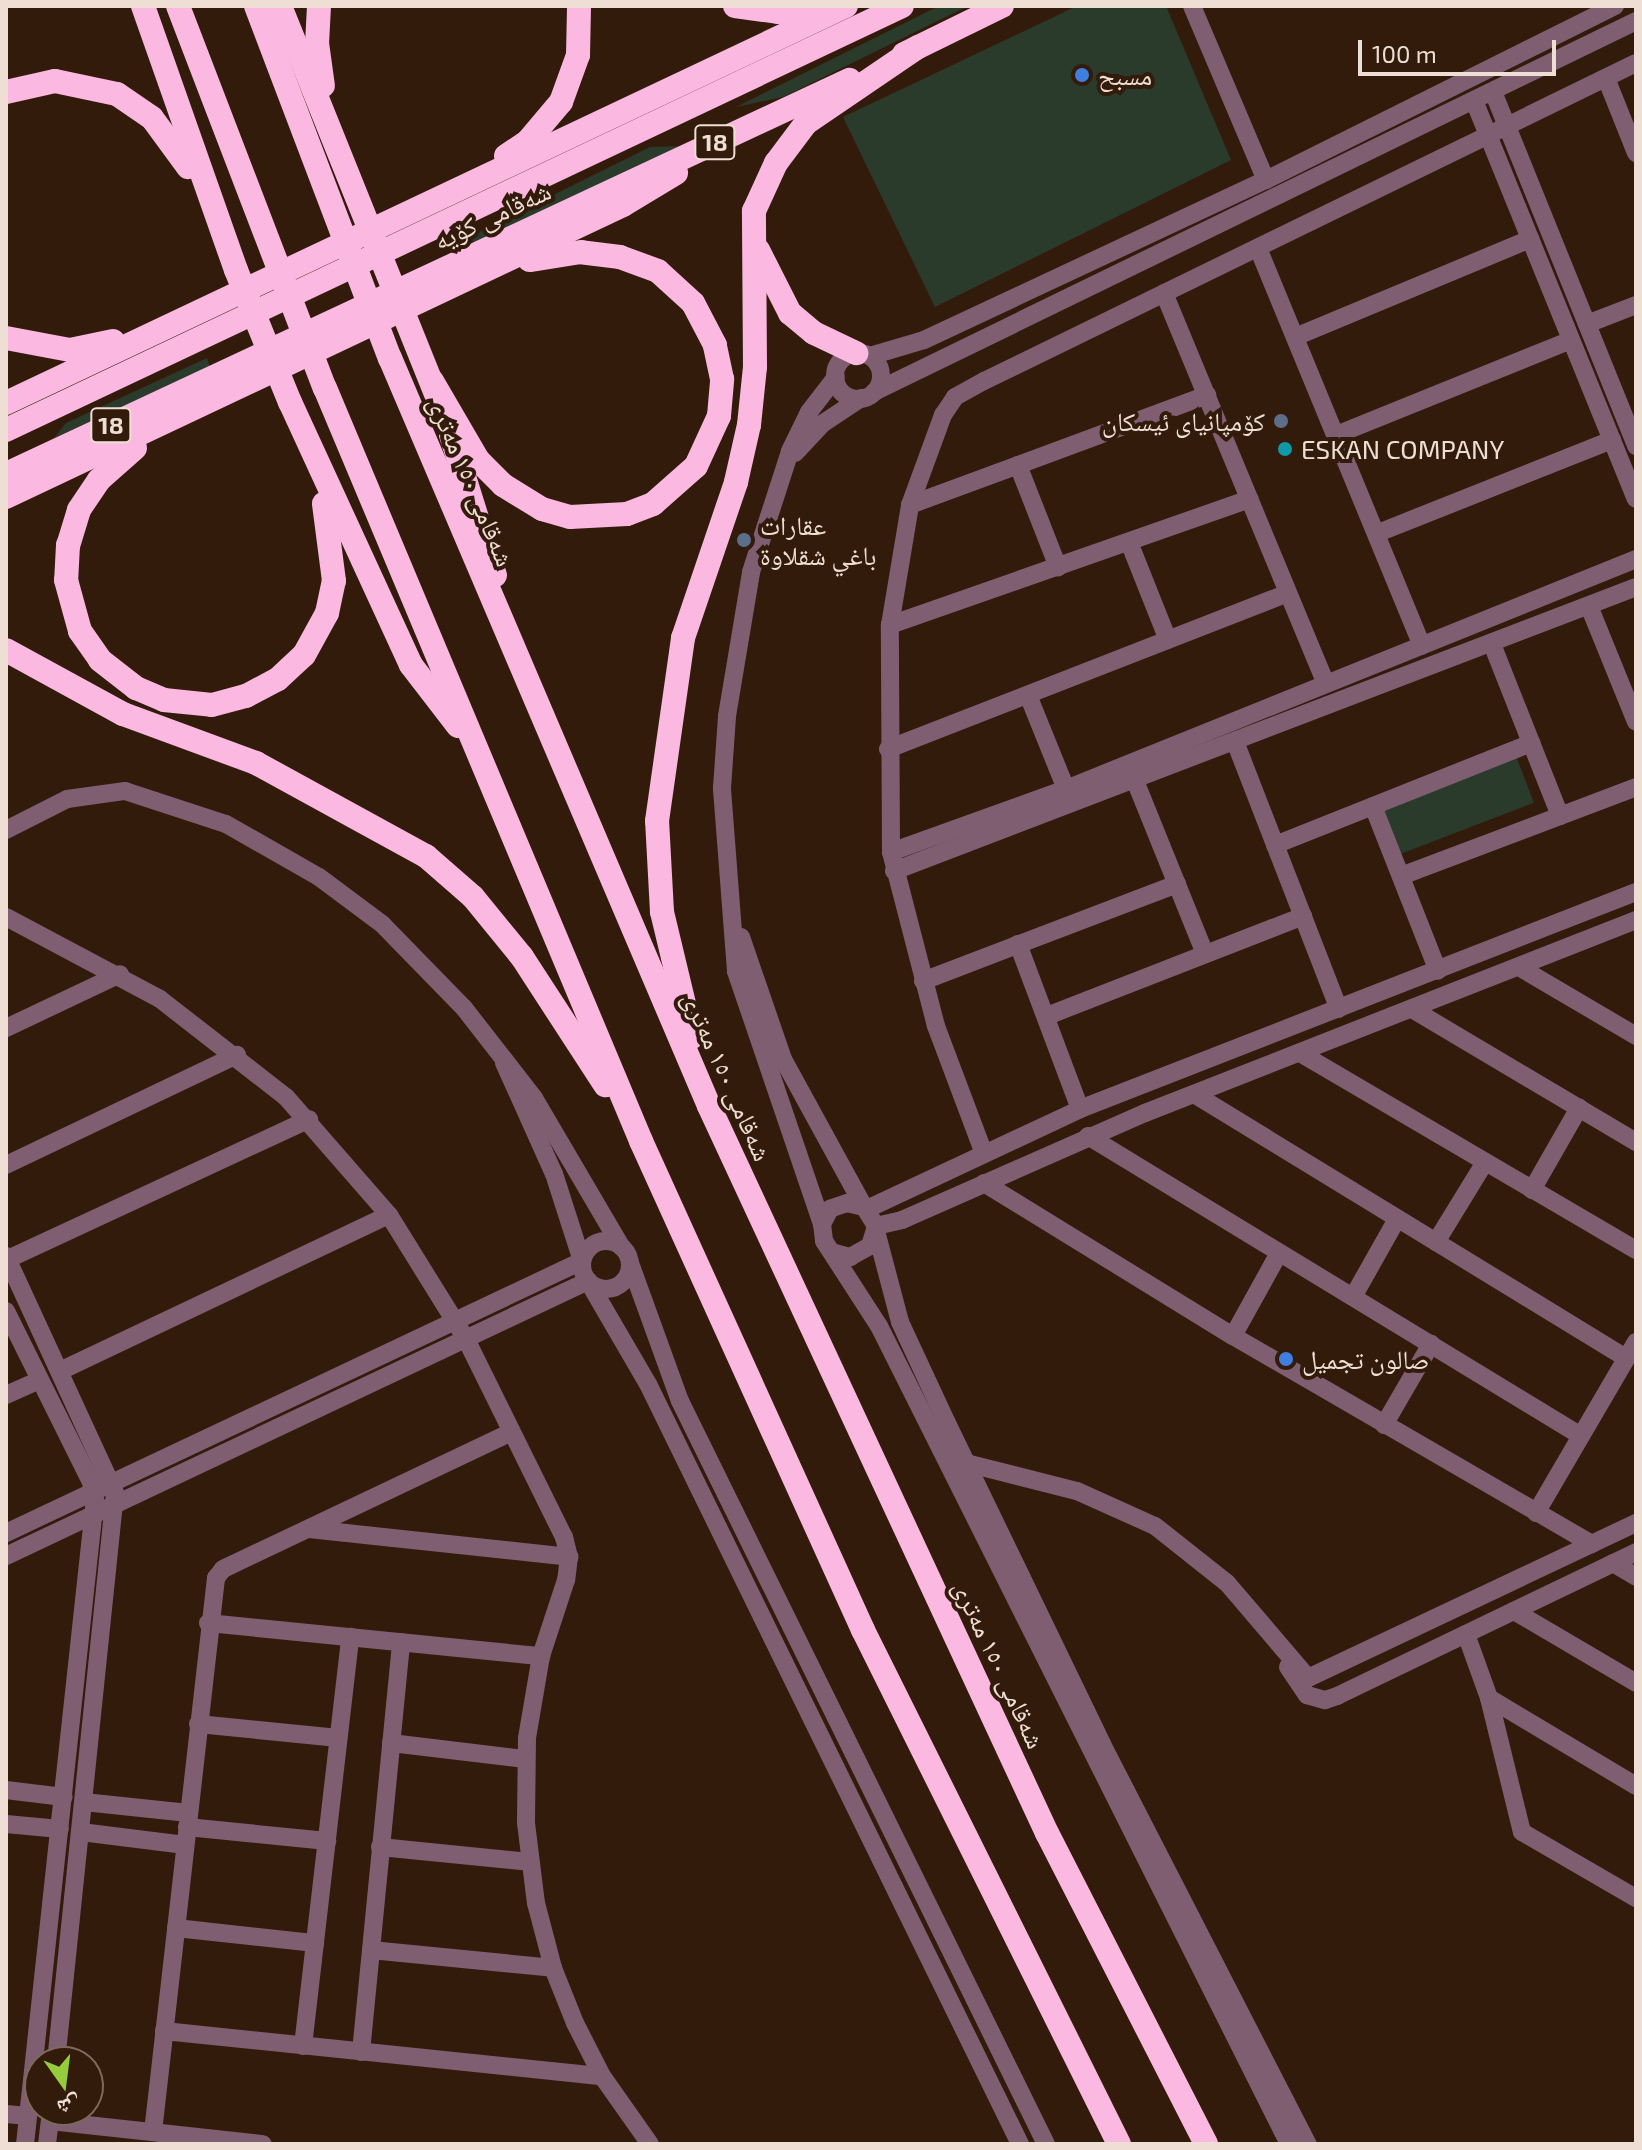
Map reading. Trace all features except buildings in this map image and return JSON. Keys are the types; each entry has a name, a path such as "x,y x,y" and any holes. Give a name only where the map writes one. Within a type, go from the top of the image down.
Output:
{"highway":[{"path":"143,6 211,203 315,459 418,678 472,743"},
{"path":"178,6 325,388 641,1141 863,1630 1119,2144"},
{"name":"شەقامی ١٥٠ مەتری","path":"256,6 390,358 709,1106 1047,1833 1206,2144"},
{"path":"280,6 432,381 541,714"},
{"path":"319,6 318,62 335,139"},
{"path":"445,196 528,141 561,102 578,55 579,6"},
{"path":"735,6 778,12 820,6"},
{"path":"6,403 846,6"},
{"name":"شەقامی کۆیە","path":"6,430 413,241 902,6"},
{"name":"شەقامی کۆیە","path":"6,474 221,385 430,287 712,144 1002,6"},
{"path":"709,1106 662,912 657,821 683,638 727,511 749,425 755,337 751,232 764,184 798,131 918,47"},
{"path":"6,92 55,81 117,94 152,118 211,203"},
{"path":"471,279 641,196 712,144"},
{"path":"751,232 766,274 790,313 814,333 863,355"},
{"path":"430,287 471,279 541,257 581,252 620,257 658,271 693,303 715,345 722,398 714,433 696,466 653,504 598,519 570,517 517,495 490,473 468,446 432,381"},
{"path":"6,338 70,350 187,317"},
{"path":"221,385 196,409 111,466 88,494 68,545 66,580 80,631 111,671 149,695 194,705 246,696 291,668 313,642 329,605 334,565 315,459"},
{"path":"6,497 196,409"},
{"path":"6,650 123,714 256,763 426,856 473,897 522,957 641,1141"}],"street":[{"path":"1192,6 1266,180"},
{"path":"1289,2144 879,1326 835,1253 824,1241 822,1224 784,1105 743,1000 731,912 723,802 727,716 751,572 783,472 804,421 836,377 839,364 941,333 1266,180 1615,6"},
{"path":"783,472 811,435 868,395 1494,94 1636,21"},
{"path":"983,1151 923,981 892,861 888,749 890,625 910,505 955,397 1636,63"},
{"path":"1606,78 1636,153"},
{"path":"1494,94 1587,324 1627,399 1636,446"},
{"path":"1475,103 1636,499"},
{"path":"1295,337 1530,239"},
{"path":"1258,248 1422,645"},
{"path":"1164,293 1326,684"},
{"path":"1587,324 1636,305"},
{"path":"1336,435 1571,340"},
{"path":"863,355 881,376 868,395"},
{"path":"836,377 847,395 868,395"},
{"path":"910,505 1207,395"},
{"path":"1378,533 1612,440"},
{"path":"1018,465 1058,567"},
{"path":"890,625 1250,499"},
{"path":"1129,542 1168,640"},
{"path":"892,861 1636,559"},
{"path":"892,861 1136,783 1636,587"},
{"path":"888,749 1288,593"},
{"path":"1589,606 1634,711"},
{"path":"1492,644 1560,816"},
{"path":"1028,695 1066,789"},
{"path":"1275,845 1531,743"},
{"path":"1236,744 1339,1009"},
{"path":"1136,783 1205,954"},
{"path":"1401,876 1636,787"},
{"path":"6,830 67,799 105,790 144,794 226,824 319,877 382,924 439,978 543,1111 630,1263 680,1401 1046,2144"},
{"path":"1373,806 1438,971"},
{"path":"923,981 1177,884"},
{"path":"870,1218 983,1151 1080,1109 1636,892"},
{"path":"731,912 783,1059 870,1218 900,1322 966,1463 1102,1744 1308,2144"},
{"path":"1047,1016 1303,916"},
{"path":"6,917 120,974 237,1055 309,1119 389,1215 466,1339 564,1537 569,1557 566,1580 541,1656 526,1759 529,1862 553,1968 602,2076 650,2144"},
{"path":"822,1224 838,1204 870,1218 902,1220 1088,1136 1634,923"},
{"path":"1018,944 1080,1109"},
{"path":"1519,967 1636,1036"},
{"path":"6,1028 120,974"},
{"path":"1412,1009 1636,1142"},
{"path":"1300,1053 1636,1250"},
{"path":"6,1165 237,1055"},
{"path":"504,1063 550,1165 588,1281 648,1384 1020,2144"},
{"path":"1194,1094 1626,1358"},
{"path":"1532,1190 1579,1108"},
{"path":"58,2046 115,1504 113,1482 7,1258 309,1119"},
{"path":"1088,1136 1581,1436"},
{"path":"1436,1242 1485,1162"},
{"path":"984,1183 1233,1336 1592,1544"},
{"path":"60,1371 389,1215"},
{"path":"835,1253 858,1255 870,1246 870,1218"},
{"path":"1353,1297 1397,1219"},
{"path":"6,1533 582,1261 589,1249 601,1242 621,1246"},
{"path":"1233,1336 1279,1253"},
{"path":"588,1281 601,1289 616,1287 627,1277 630,1263"},
{"path":"6,1556 588,1281"},
{"path":"6,1311 94,1491 94,1516 36,2046"},
{"path":"1536,1513 1636,1342"},
{"path":"1384,1425 1431,1344"},
{"path":"6,1395 39,1380"},
{"path":"153,2132 208,1623 219,1573 511,1432"},
{"path":"966,1463 1077,1491 1155,1526 1191,1550 1259,1616 1301,1673 1315,1677 1636,1523"},
{"path":"309,1529 569,1557"},
{"path":"1259,1616 1301,1689 1314,1699 1337,1696 1636,1552"},
{"path":"1613,1563 1636,1577"},
{"path":"1514,1611 1636,1683"},
{"path":"208,1623 541,1656"},
{"path":"1466,1634 1489,1698 1522,1832 1636,1898"},
{"path":"303,2046 350,1637"},
{"path":"361,2052 401,1642"},
{"path":"1327,1671 1337,1696"},
{"path":"1489,1698 1636,1786"},
{"path":"198,1724 338,1738"},
{"path":"391,1743 526,1759"},
{"path":"6,1790 64,1797"},
{"path":"84,1802 187,1828"},
{"path":"6,1824 60,1829"},
{"path":"81,1832 187,1828 327,1841"},
{"path":"380,1847 529,1862"},
{"path":"176,1928 315,1943"},
{"path":"371,1950 553,1968"},
{"path":"164,2031 602,2076"},
{"path":"104,2124 263,2144"}],"green space":[{"path":"939,6 968,6 783,97 736,107"},
{"path":"1077,6 1166,6 1231,160 935,307 843,117"},
{"path":"682,146 474,244 471,236 650,147"},
{"path":"207,358 210,367 54,438 66,423"},
{"path":"1516,756 1534,803 1400,854 1382,807"}],"place":[{"name":"مسبح","path":"1082,75"},
{"name":"کۆمپانیای ئیسکان","path":"1281,421"},
{"name":"ESKAN COMPANY","path":"1285,449"},
{"name":"عقارات باغي شقلاوة","path":"744,540"},
{"name":"صالون تجميل","path":"1286,1359"}]}
